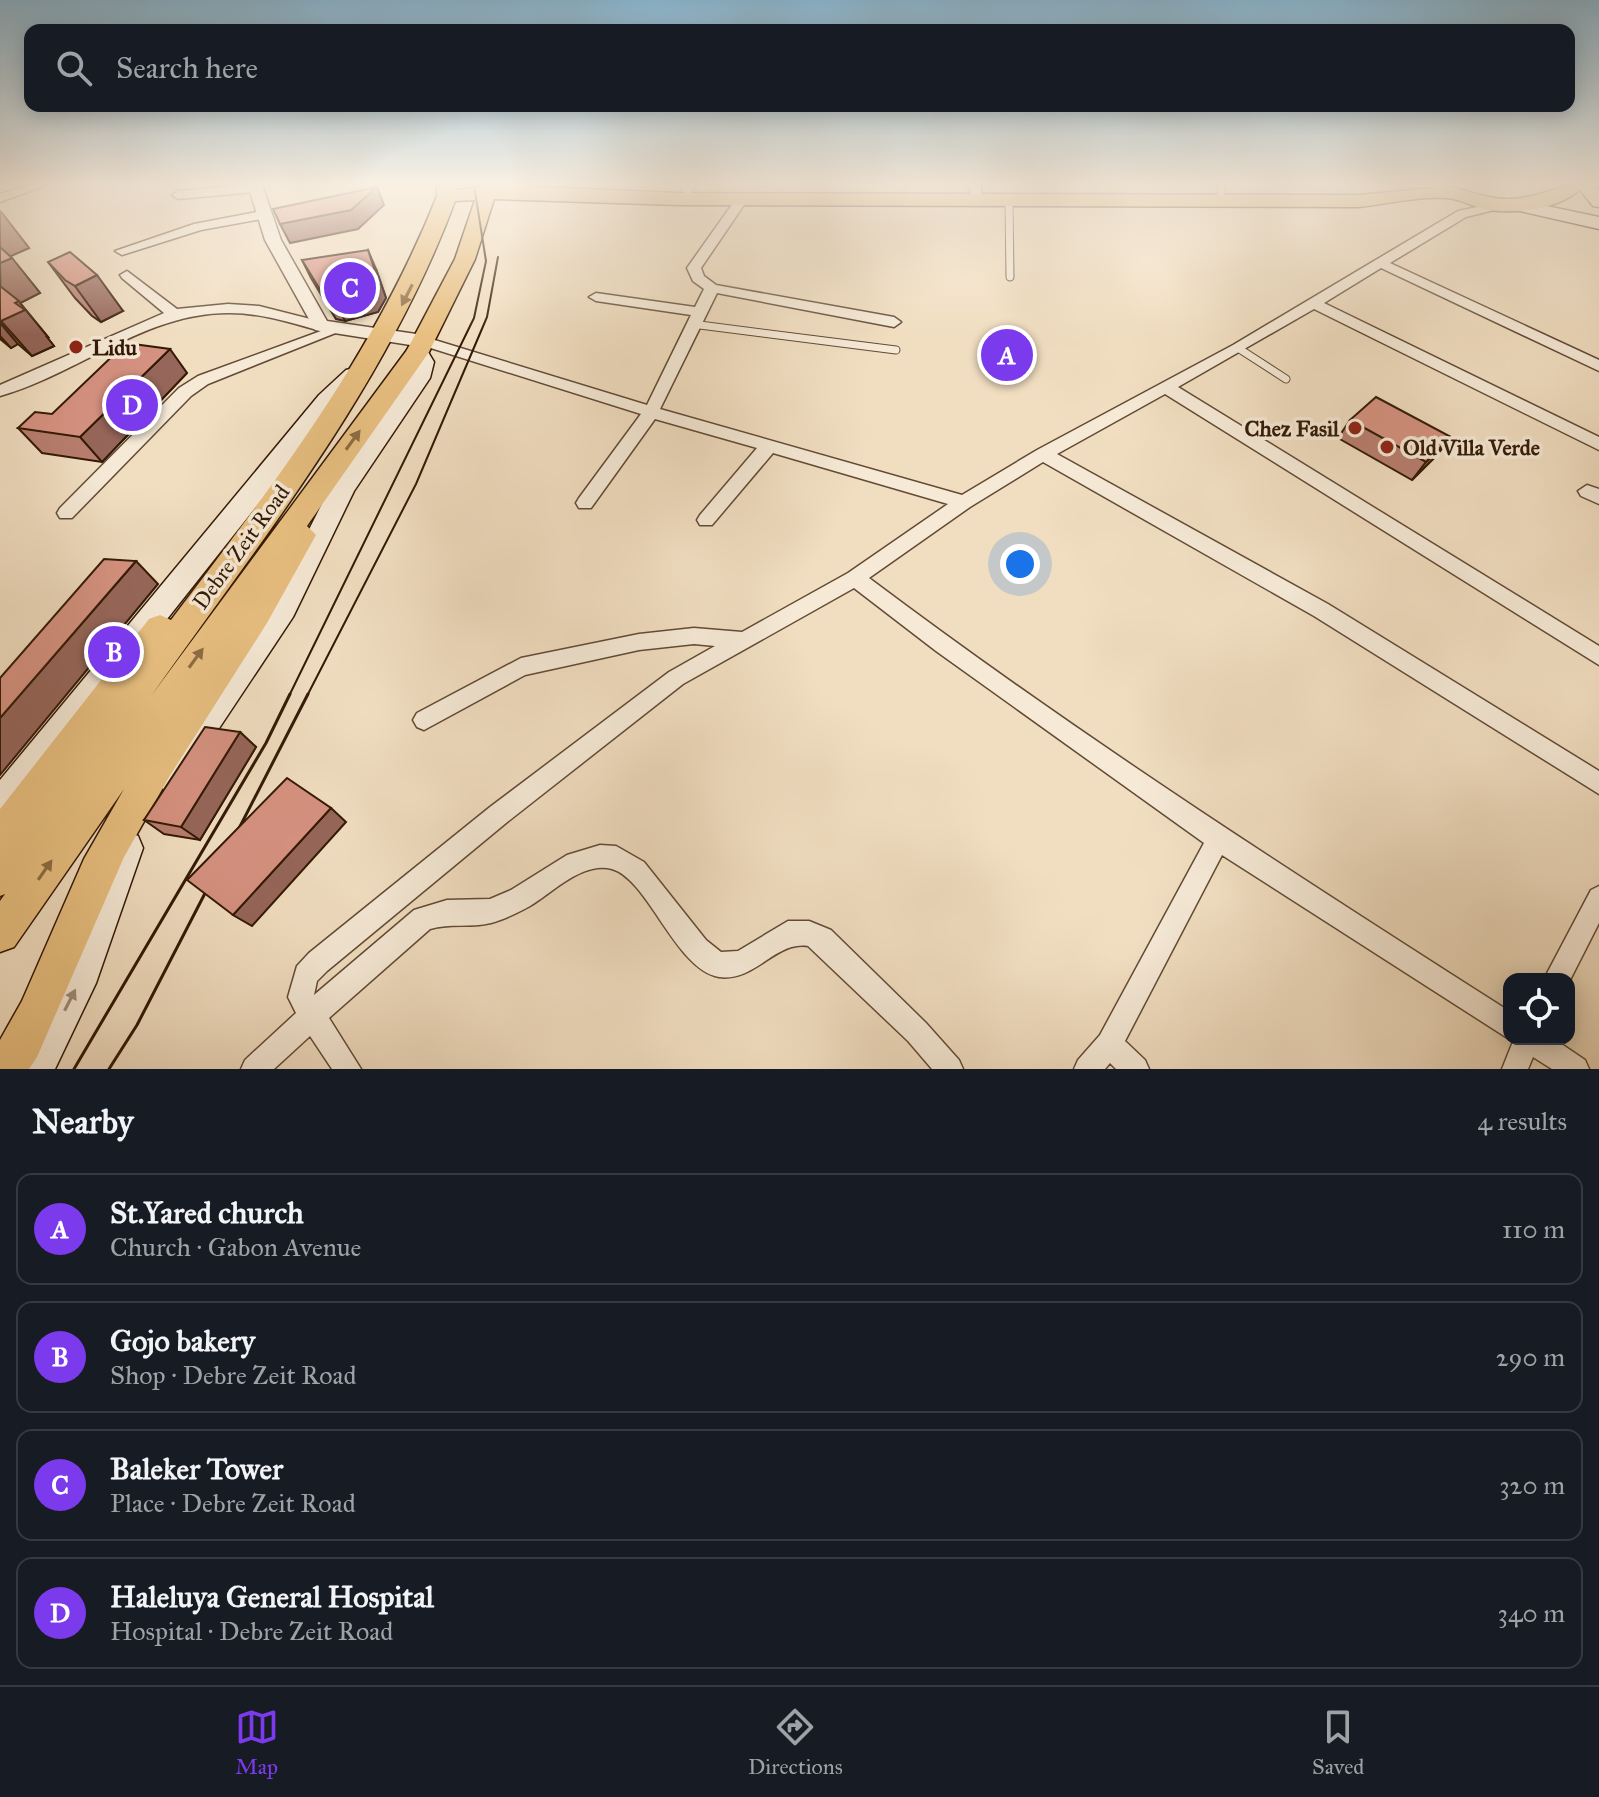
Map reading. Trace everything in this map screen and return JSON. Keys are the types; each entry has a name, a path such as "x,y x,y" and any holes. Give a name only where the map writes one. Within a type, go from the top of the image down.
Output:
{"main road":[{"name":"Debre Zeit Road","path":"0,878 296,495 422,265 432,235"},
{"path":"0,933 296,495 420,346 465,259 472,235"},
{"path":"34,1069 78,983 124,852 194,738 283,609 343,487 419,378 423,362 420,346"},
{"path":"0,805 327,401 377,348"},
{"path":"0,838 124,673 220,553 296,495"},
{"path":"6,1069 61,959 101,861 132,805 280,577 306,525 296,495"}],"street":[{"path":"122,251 174,235"},
{"path":"271,235 287,271 328,328"},
{"path":"717,235 694,268 698,278 712,288 894,322"},
{"path":"348,1069 301,997 306,975 498,815 676,678 855,578 964,502 1043,454 1167,388 1314,303 1378,262 1409,235"},
{"path":"1378,262 1599,366"},
{"path":"127,275 174,314"},
{"path":"585,503 651,412 712,288"},
{"path":"596,297 695,318"},
{"path":"1314,303 1599,444"},
{"path":"0,372 6,388 174,314 228,308 259,310 328,328 377,348 420,346 964,502"},
{"path":"66,513 185,392 203,380 328,328"},
{"path":"1167,388 1599,656"},
{"path":"706,520 769,446"},
{"path":"1043,454 1321,610 1599,783"},
{"path":"855,578 943,645 1218,839 1503,1022"},
{"path":"424,720 521,667 639,642 694,636 742,640"},
{"path":"1087,1069 1109,1044 1218,839"},
{"path":"254,1069 423,919 447,912 490,911 519,899 575,863 600,857 616,858 636,870 697,949 717,964 741,963 782,935 806,930 822,939 917,1032 950,1069"},
{"path":"1560,973 1599,898"},
{"path":"1109,1044 1136,1069"},
{"path":"1515,1069 1525,1045"},
{"path":"1538,1045 1576,1069"}],"lane":[{"path":"1009,235 1010,277"},
{"path":"695,318 896,350"},
{"path":"1238,348 1286,379"}],"building":[{"path":"0,247 12,258 0,263"},
{"path":"368,250 378,280 369,294 336,302 327,301 302,260"},
{"path":"70,252 97,275 75,286 65,280 48,262"},
{"path":"0,286 25,310 1,321 0,320"},
{"path":"126,343 170,349 80,437 18,428 35,412 52,414"},
{"path":"1376,397 1451,437 1426,462 1350,420"},
{"path":"104,559 136,561 0,718 0,678"},
{"path":"205,727 240,732 181,827 144,820"},
{"path":"287,778 331,808 233,915 187,880"}],"tram line":[{"path":"289,696 474,318 486,261 482,235"},
{"path":"307,696 416,484 487,317 498,257"},
{"path":"74,1069 266,743 290,694"},
{"path":"231,844 308,694"},
{"path":"109,1069 137,1025 216,872"}],"place":[{"name":"Baleker Tower","path":"350,288"},
{"name":"Lidu","path":"76,347"},
{"name":"St.Yared church","path":"1007,355"},
{"name":"Haleluya General Hospital","path":"132,405"},
{"name":"Chez Fasil","path":"1355,428"},
{"name":"Old Villa Verde","path":"1387,447"},
{"name":"Gojo bakery","path":"114,652"}]}
